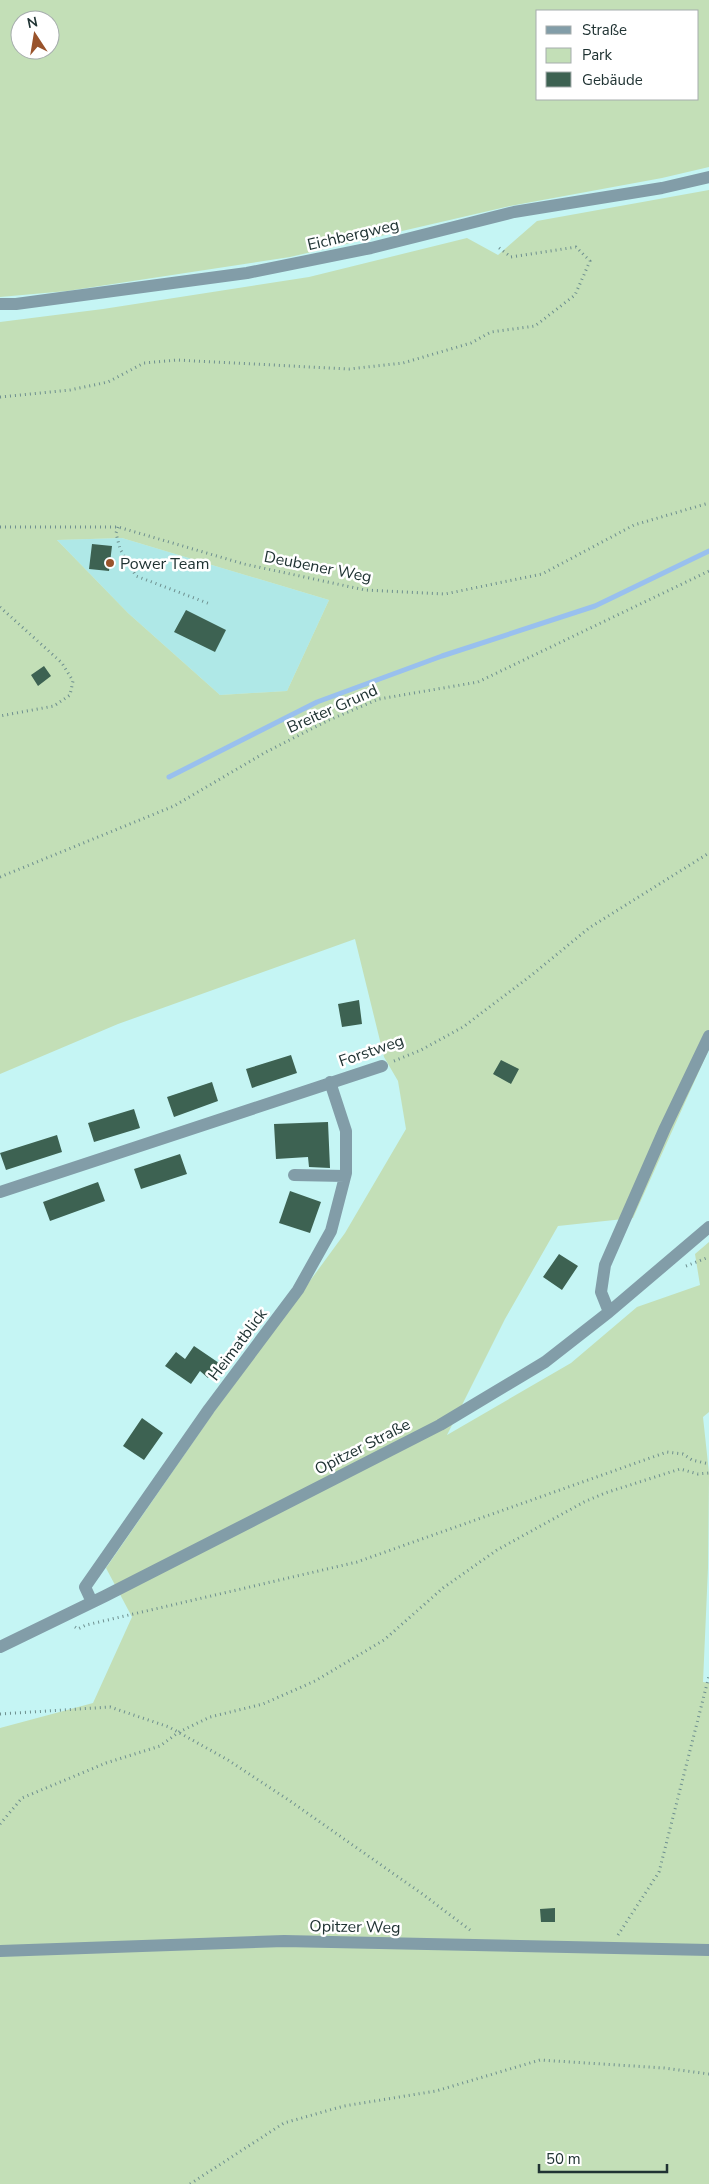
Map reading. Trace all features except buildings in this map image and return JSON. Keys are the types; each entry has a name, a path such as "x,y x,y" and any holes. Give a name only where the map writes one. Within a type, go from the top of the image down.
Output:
{"street":[{"name":"Eichbergweg","path":"0,304 16,304 248,273 371,248 514,212 662,188 709,177"},
{"path":"609,1312 601,1292 605,1265 665,1128 709,1036"},
{"name":"Forstweg","path":"0,1192 382,1066"},
{"name":"Heimatblick","path":"92,1602 85,1586 209,1409 298,1290 331,1231 345,1176 346,1131 330,1082"},
{"path":"294,1175 345,1176"},
{"name":"Opitzer Straße","path":"0,1646 92,1602 440,1425 545,1362 609,1312 709,1227"},
{"name":"Opitzer Weg","path":"0,1951 284,1940 611,1946 709,1950"}],"path":[{"path":"0,397 70,390 108,382 144,363 177,360 349,369 403,363 472,343 491,332 535,326 576,295 590,261 576,247 511,257 498,247"},
{"name":"Deubener Weg","path":"0,527 118,527 244,564 365,590 445,594 542,574 634,526 709,503"},
{"path":"118,527 116,533 120,549 136,576 210,604"},
{"name":"Breiter Grund","path":"0,877 174,806 266,752 329,720 379,698 478,682 709,571"},
{"path":"0,607 62,663 73,681 70,695 54,706 0,716"},
{"name":"Forstweg","path":"382,1066 421,1050 463,1026 533,974 589,928 709,853"},
{"path":"63,1615 78,1629 86,1625 357,1562 667,1452 683,1454 692,1460 709,1464"},
{"path":"0,1824 22,1798 106,1762 160,1746 179,1732 210,1717 263,1704 315,1681 384,1640 443,1588 497,1550 584,1502 605,1493 680,1469 698,1474 709,1473"},
{"path":"611,1946 659,1872 709,1676"},
{"path":"0,1714 110,1706 169,1727 228,1760 334,1831 488,1944"},
{"path":"190,2184 284,2123 344,2106 436,2091 540,2060 664,2068 709,2074"}],"shaded area":[{"path":"122,538 329,600 287,691 220,695 128,613 57,540"}],"green space":[{"path":"0,0 709,0 709,167 662,178 510,206 290,257 67,291 0,297"},
{"path":"709,190 709,1049 633,1218 558,1226 505,1319 447,1435 571,1363 637,1307 700,1285 695,1254 709,1242 709,1412 703,1417 709,1473 708,1568 703,1682 709,1683 709,2184 0,2184 0,1728 93,1703 132,1617 106,1568 211,1416 345,1233 406,1129 398,1081 384,1057 355,939 118,1024 0,1074 0,322 103,309 309,277 467,238 498,255 537,221","holes":["122,538 329,600 287,691 220,695 128,613 57,540"]}],"waterway":[{"path":"169,777 317,702 442,656 595,606 709,551"}],"place":[{"name":"Power Team","path":"110,563"}]}
